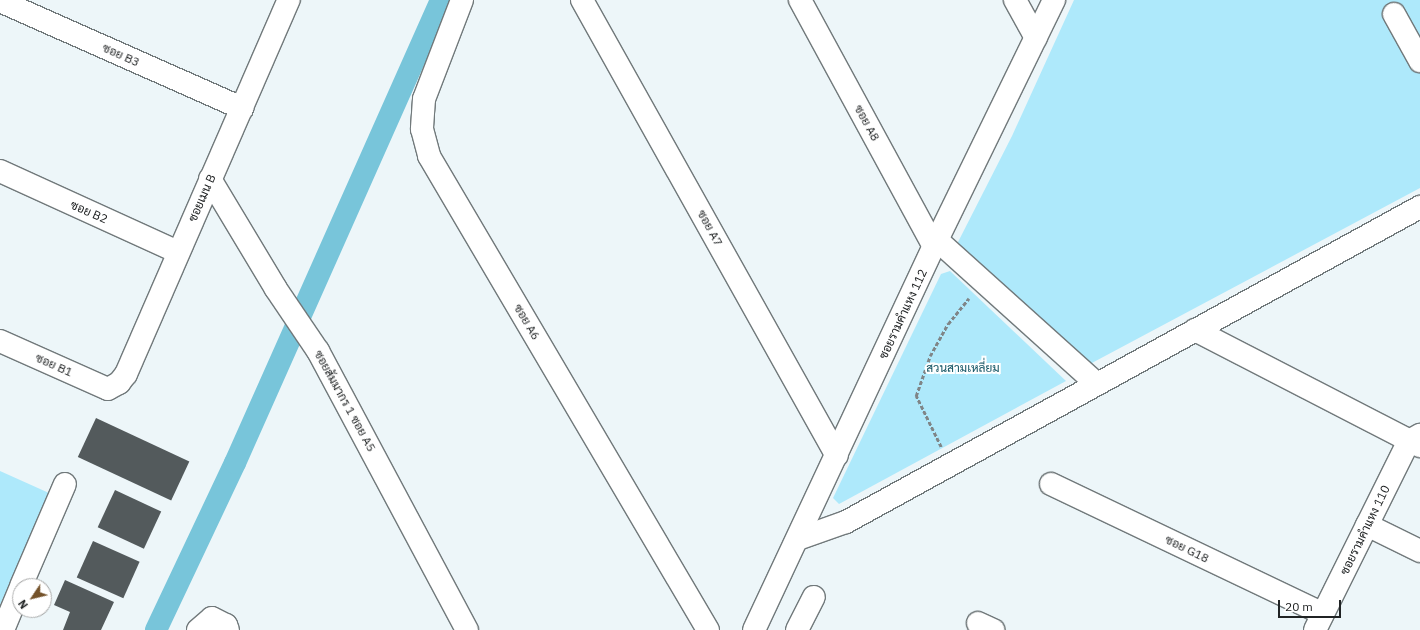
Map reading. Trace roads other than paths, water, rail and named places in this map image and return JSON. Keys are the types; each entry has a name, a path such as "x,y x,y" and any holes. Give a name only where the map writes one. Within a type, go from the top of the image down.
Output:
{"street":[{"name":"ซอยเมน B","path":"108,389 119,383 126,374 289,0"},
{"name":"ซอย A6","path":"462,0 424,99 422,129 429,156 708,630"},
{"name":"ซอย A7","path":"582,0 837,456"},
{"name":"ซอย A8","path":"800,0 936,243 983,281 1097,384"},
{"path":"1015,0 1036,38"},
{"name":"ซอยรามคำแหง 112","path":"754,630 936,243 1054,0"},
{"name":"ซอย B3","path":"0,1 242,108"},
{"path":"1394,14 1420,61"},
{"name":"ซอย B2","path":"0,171 178,252"},
{"name":"ซอยสัมมากร 1 ซอย A5","path":"210,180 276,289 318,351 467,630"},
{"path":"798,539 846,522 1420,207"},
{"path":"1195,330 1416,440"},
{"name":"ซอย B1","path":"0,341 108,389"},
{"name":"ซอยรามคำแหง 110","path":"1319,622 1367,525 1416,440"},
{"path":"24,578 65,484"},
{"name":"ซอย G18","path":"1051,484 1319,622"},
{"path":"1367,525 1420,551"},
{"path":"797,630 814,597"},
{"path":"3,630 12,608"},
{"path":"198,630 212,618 226,625 228,630"}],"waterway":[{"path":"156,630 235,463 441,0"}],"park label":[{"name":"สวนสามเหลี่ยม","path":"963,368"}]}
